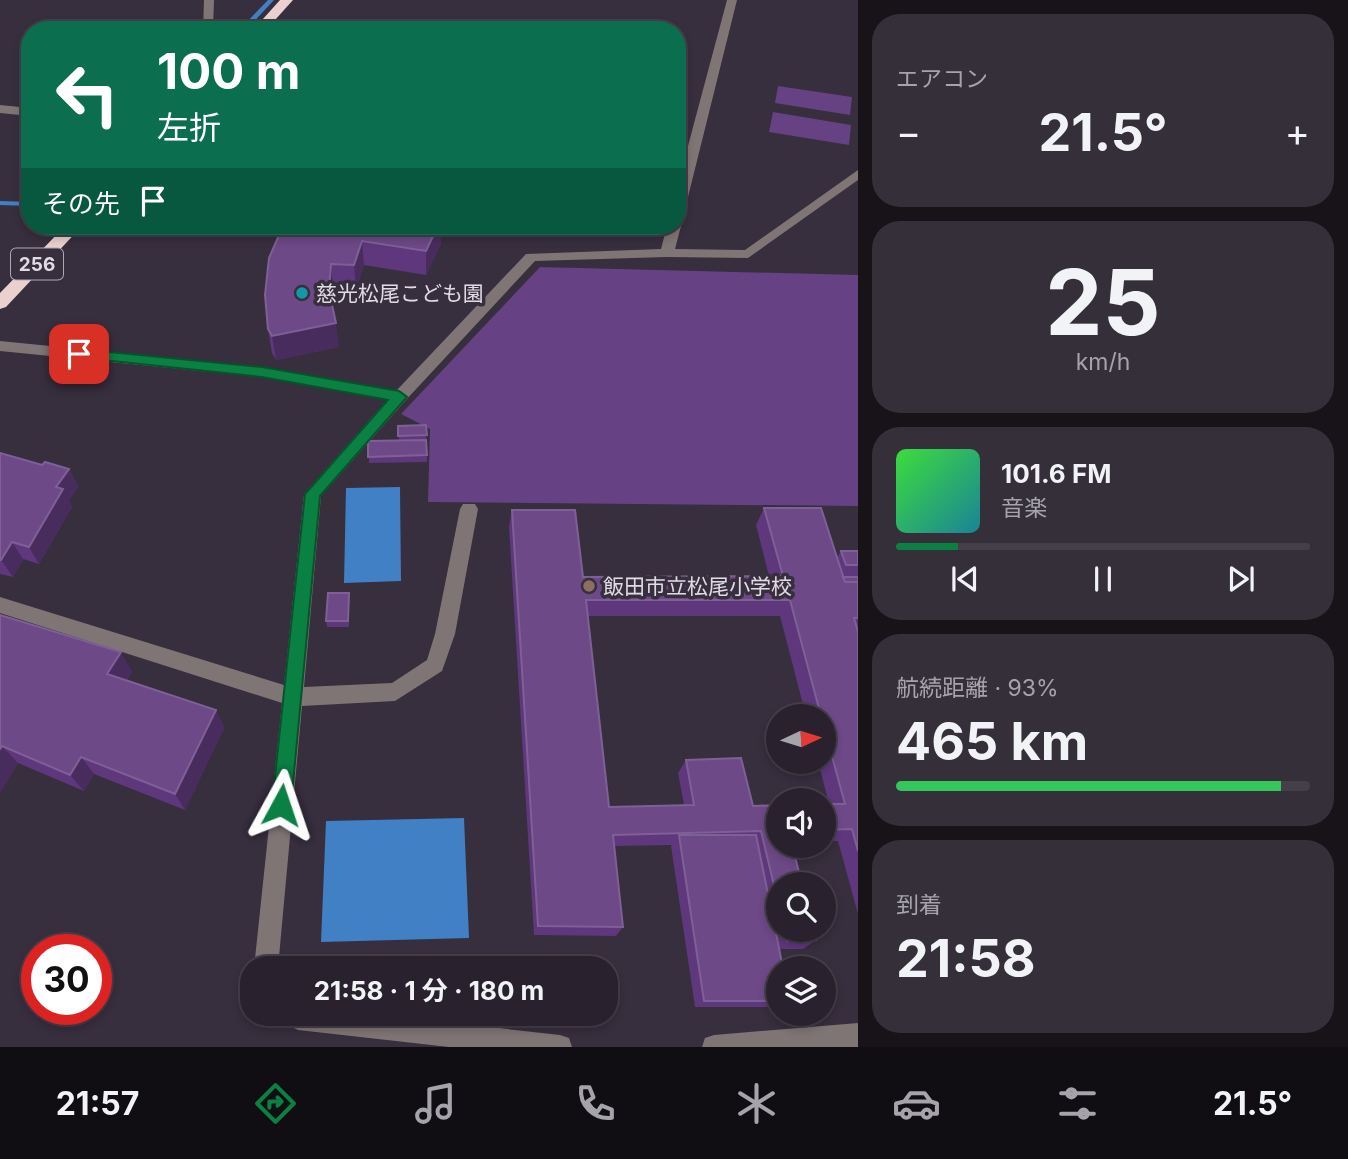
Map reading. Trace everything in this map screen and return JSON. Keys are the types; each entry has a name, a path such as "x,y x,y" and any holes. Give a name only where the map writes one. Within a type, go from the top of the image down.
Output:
{"highway":[{"path":"267,21 287,0"},
{"name":"256","path":"0,303 65,235"}],"street":[{"path":"208,21 209,0"},
{"path":"686,178 732,0"},
{"path":"0,109 21,111"},
{"path":"267,956 313,494 399,397 531,257 667,253 748,254 858,174"},
{"path":"667,253 672,235"},
{"path":"0,346 262,372 399,397"},
{"path":"0,604 292,697 395,692 435,665 444,634 469,509"},
{"path":"366,1026 559,1047"},
{"path":"714,1047 858,1035"}],"shaded area":[{"path":"778,86 852,97 850,115 775,103"},
{"path":"773,112 851,125 849,145 769,132"},
{"path":"540,267 858,275 858,506 428,502 430,429 401,414"}],"water":[{"path":"400,487 401,581 344,583 346,488"},
{"path":"464,818 469,938 321,942 326,821"}],"building":[{"path":"279,235 434,235 426,251 362,241 354,265 331,264 329,291 336,323 272,336 268,329 265,295 269,258"},
{"path":"426,425 427,435 398,436 398,426"},
{"path":"426,440 427,455 368,457 368,441"},
{"path":"0,453 42,465 45,462 69,469 56,487 63,489 29,547 12,542 1,560 0,560"},
{"path":"764,508 821,508 845,582 858,582 858,618 854,618 858,632 858,851 852,829 836,830 836,804 845,804 836,771 836,704 818,704 790,600 586,600 609,807 694,805 686,760 741,758 753,806 766,806 766,852 761,831 613,835 623,927 538,926 512,510 575,510 583,577 783,576"},
{"path":"841,551 858,551 858,565 846,565"},
{"path":"843,577 858,577 858,582 845,582"},
{"path":"328,593 349,593 348,621 326,621"},
{"path":"0,615 121,652 107,674 216,710 175,794 81,757 70,775 2,746 0,749"},
{"path":"679,835 756,835 766,884 766,942 778,942 781,956 766,956 766,1001 704,1001"},
{"path":"767,858 795,858 799,872 771,872"}],"waterway":[{"path":"251,21 271,0"},
{"path":"0,203 21,204"}],"place":[{"name":"慈光松尾こども園","path":"302,293"},
{"name":"飯田市立松尾小学校","path":"589,586"}],"route":[{"path":"79,354 262,372 399,397 313,494 281,805"}]}
